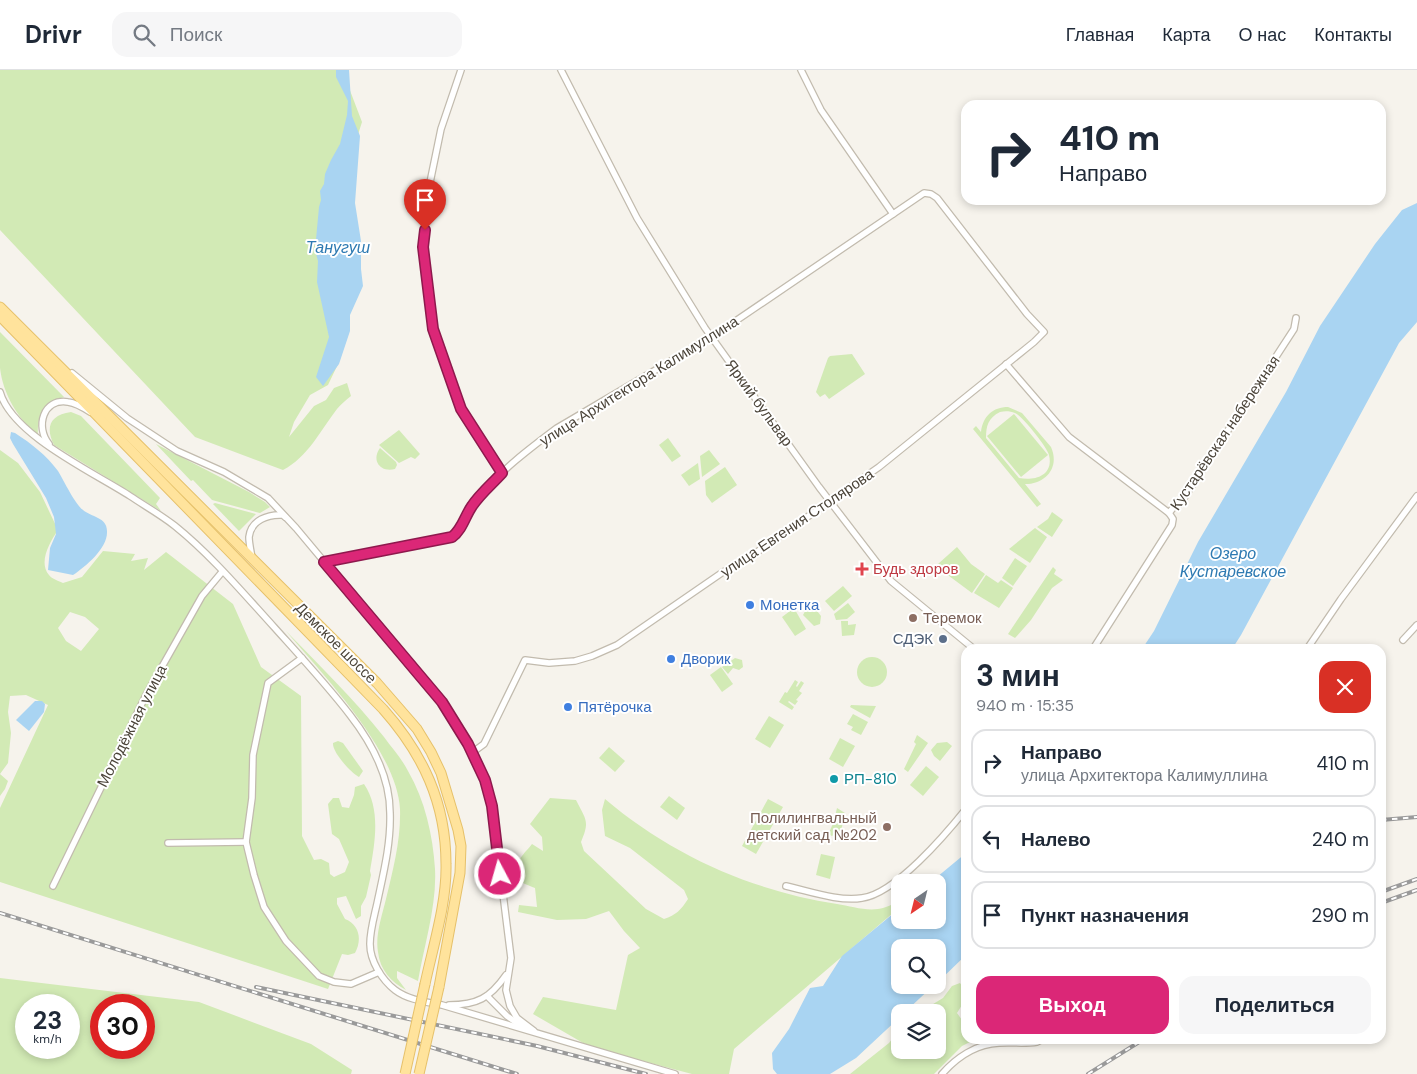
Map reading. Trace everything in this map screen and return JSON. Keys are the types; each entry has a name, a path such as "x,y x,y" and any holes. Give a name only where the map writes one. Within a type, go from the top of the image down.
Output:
{"main road":[{"name":"Демское шоссе","path":"0,307 399,707 417,729 431,752 441,773 458,830 461,846 460,873 439,987 419,1074"},
{"name":"Демское шоссе","path":"0,316 377,702 413,746 438,803 447,865 444,896 404,1074"}],"street":[{"path":"461,70 441,129 427,197 423,247 433,329 446,370 461,409 502,473"},
{"name":"Яркий бульвар","path":"561,70 637,218 712,337 830,501 895,586 968,644"},
{"path":"801,70 821,110 893,214"},
{"name":"улица Архитектора Калимуллина","path":"324,562 452,537 457,534 477,498 526,452 558,428 712,337 921,194 931,194 937,198 1027,314 1044,332"},
{"name":"Кустарёвская набережная","path":"1096,644 1172,525 1174,519 1169,513 1180,504 1284,345 1294,328 1296,318"},
{"name":"улица Евгения Столярова","path":"473,752 484,744 525,660 549,663 575,661 617,645 879,467 1044,332"},
{"path":"34,340 127,418 178,451 224,472 268,498 296,528 442,702 473,752 485,780 492,806 511,958 506,990 510,1006 517,1018 540,1035"},
{"path":"1006,364 1069,437 1169,513"},
{"path":"0,392 2,401 14,418 34,436 174,526 222,572 302,658 356,723 371,747 387,787 390,811 389,838 370,945 372,958 379,972 396,990 413,998 675,1074"},
{"path":"54,449 45,439 42,431 42,418 48,408 56,404 67,402 80,406 90,412 115,434"},
{"path":"1310,644 1341,598 1417,496"},
{"path":"253,560 249,538 254,526 260,519 272,515 283,515 296,528"},
{"name":"Молодёжная улица","path":"53,886 146,695 202,596 222,572"},
{"path":"1403,640 1417,625"},
{"path":"302,658 268,683 253,755 252,798 246,842 254,876 264,907 286,941 319,976 334,982 350,984 379,972"},
{"path":"786,886 818,894 852,899 872,896 910,869 941,840 961,815"},
{"path":"168,843 246,842"},
{"path":"442,1006 466,1005 482,1000 496,990 507,974"},
{"path":"487,996 506,1016 540,1035"},
{"path":"942,1074 950,1064 965,1054 993,1044"}],"green space":[{"path":"0,70 348,70 346,80 362,122 339,194 338,364 328,385 310,395 294,422 289,437 314,406 326,400 334,388 347,383 351,396 337,409 307,451 292,465 283,470 195,437 0,230"},
{"path":"0,332 64,397 51,403 43,411 40,416 38,436 18,414 4,387 0,368"},
{"path":"852,354 865,374 829,399 825,394 820,397 816,392 828,358 830,356"},
{"path":"1008,407 1022,413 1051,447 1054,461 1049,473 1039,481 1025,484 1041,504 1037,507 973,429 976,426 981,432 986,417 993,411","holes":["1008,411 1019,416 1044,446 1049,455 1050,462 1049,468 1042,476 1031,479 1019,478 986,438 986,430 990,420 1000,412"]},
{"path":"71,412 81,416 160,498 156,504 161,511 54,445 50,433 51,423 58,416"},
{"path":"1014,414 1048,455 1021,477 987,436"},
{"path":"399,430 420,454 415,459 411,457 399,463 379,445"},
{"path":"668,438 681,456 672,462 659,445"},
{"path":"156,444 249,492 270,507 260,513 212,500"},
{"path":"380,448 396,462 395,469 385,469 378,464 376,457"},
{"path":"0,450 18,463 40,492 58,530 46,552 45,558 46,570 52,578 63,583 82,577 103,551 135,554 131,561 148,558 144,570 166,552 233,604 261,667 301,696 302,836 314,860 321,859 329,863 330,874 334,877 345,872 349,862 339,839 332,834 328,804 333,798 339,798 342,807 349,808 355,787 364,784 373,804 375,826 371,875 366,897 361,906 361,916 356,919 346,896 337,898 337,904 345,919 357,929 359,938 355,953 342,954 328,989 0,882 0,808 48,705 26,695 10,696 8,712 11,733 8,763 0,774","holes":["70,612 85,617 99,629 81,651 66,641 58,628"]},
{"path":"709,450 720,464 702,477 700,456"},
{"path":"698,463 700,479 689,486 681,475"},
{"path":"725,467 737,485 712,503 706,495 705,481"},
{"path":"213,504 256,514 239,531"},
{"path":"1052,512 1063,520 1052,537 1037,527 1048,519"},
{"path":"1035,528 1047,537 1030,563 1009,549"},
{"path":"957,547 971,564 985,574 972,593 941,570 938,564"},
{"path":"1015,558 1027,566 1013,586 1002,578"},
{"path":"1053,567 1056,570 1054,574 1063,580 1052,588 1031,620 1015,638 1008,634"},
{"path":"986,575 998,583 1001,580 1013,588 999,608 974,593"},
{"path":"843,586 852,596 834,611 825,601"},
{"path":"810,602 821,616 820,624 814,626 803,615"},
{"path":"848,603 855,612 847,619 836,620 834,614"},
{"path":"794,608 806,629 795,636 782,617"},
{"path":"841,621 848,621 848,625 856,624 854,635 842,636"},
{"path":"286,631 373,723 406,767 419,794 430,831 435,883 430,925 418,981 397,971 397,978 406,990 387,975 381,964 377,946 379,926 398,843 400,809 396,787 386,763 356,715 338,691"},
{"path":"872,657 878,658 886,666 886,678 878,686 872,687 866,686 858,678 857,672 858,666 866,658"},
{"path":"735,658 742,660 743,667 739,670 733,668 728,674 722,667"},
{"path":"721,667 733,684 722,692 710,675"},
{"path":"795,680 798,682 797,687 801,681 804,683 799,691 802,693 796,700 798,701 795,705 788,702 794,707 792,710 779,702"},
{"path":"851,705 876,706 870,718 850,707"},
{"path":"853,714 868,722 861,735 851,730 853,727 847,724"},
{"path":"769,716 784,725 770,748 755,739"},
{"path":"917,735 928,743 908,772 904,769 916,744 914,742"},
{"path":"840,738 855,746 843,767 829,759"},
{"path":"338,741 343,743 363,771 359,777 347,767 336,752 333,743"},
{"path":"947,742 952,746 940,761 931,750 937,743"},
{"path":"609,747 625,761 615,772 599,758"},
{"path":"926,766 939,777 923,796 910,785"},
{"path":"0,774 8,781 0,796"},
{"path":"669,796 685,808 677,820 660,807"},
{"path":"550,798 576,800 586,821 581,842 584,851 646,909 664,919 675,914 688,899 684,890 630,848 605,836 602,810 605,799 657,837 714,868 774,890 805,898 868,909 878,909 891,905 891,915 734,1049 729,1074 692,1074 590,1047 533,1014 543,997 616,1010 628,955 640,948 609,911 586,919 557,920 518,912 519,905 537,907 535,888 523,883 515,875 516,865 532,844 543,851 542,837 530,824"},
{"path":"768,799 783,807 756,854 742,846"},
{"path":"837,808 845,813 840,836 835,834 832,836 828,834 833,825"},
{"path":"821,854 835,857 830,879 816,875"},
{"path":"0,978 133,994 90,994 90,1059 155,1059 155,997 199,1002 311,1044 352,1070 351,1074 0,1074"},
{"path":"960,983 961,1007 957,1013 961,1019 961,1044 966,1044 934,1074 850,1074 891,1040 891,1059 946,1059 946,1004 933,1004 946,994 952,986"}],"water":[{"name":"Танугуш","path":"336,70 349,70 352,116 360,136 355,203 361,241 363,286 350,315 350,331 339,364 323,386 316,377 329,337 317,282 318,261 315,250 321,200 320,191 324,184 325,174 340,144 347,115 348,101 336,77"},
{"name":"Озеро Кустаревское","path":"1417,203 1417,322 1399,343 1241,635 1235,644 1145,644 1154,631 1198,542 1286,392 1320,326 1375,244 1402,210"},
{"path":"11,432 21,437 44,455 58,471 80,507 102,520 106,526 106,537 100,550 90,562 73,575 48,570 50,548 56,534 54,517 46,498 13,444 10,438"},
{"path":"35,701 42,701 45,704 44,712 29,731 16,720"},
{"path":"961,857 961,960 946,974 946,939 891,939 891,994 924,994 914,1004 891,1004 891,1025 856,1058 830,1074 777,1074 773,1069 772,1053 789,1029 810,988 823,986 842,956 891,915 891,929 946,929 946,874 941,874"}],"railway":[{"path":"1386,820 1417,817"},
{"path":"1386,890 1417,879"},
{"path":"1386,901 1417,890"},
{"path":"0,913 517,1074"},
{"path":"256,987 537,1046 646,1074"},
{"path":"1088,1074 1136,1044"}],"place":[{"name":"Будь здоров","path":"862,569"},
{"name":"Монетка","path":"750,605"},
{"name":"Теремок","path":"913,618"},
{"name":"СДЭК","path":"943,639"},
{"name":"Дворик","path":"671,659"},
{"name":"Пятёрочка","path":"568,707"},
{"name":"РП-810","path":"834,779"},
{"name":"Полилингвальный детский сад №202","path":"887,827"}],"route":[{"path":"425,230 423,247 433,329 461,409 502,473 477,498 457,534 450,538 324,562 442,702 473,752 485,780 492,806 500,874"}]}
